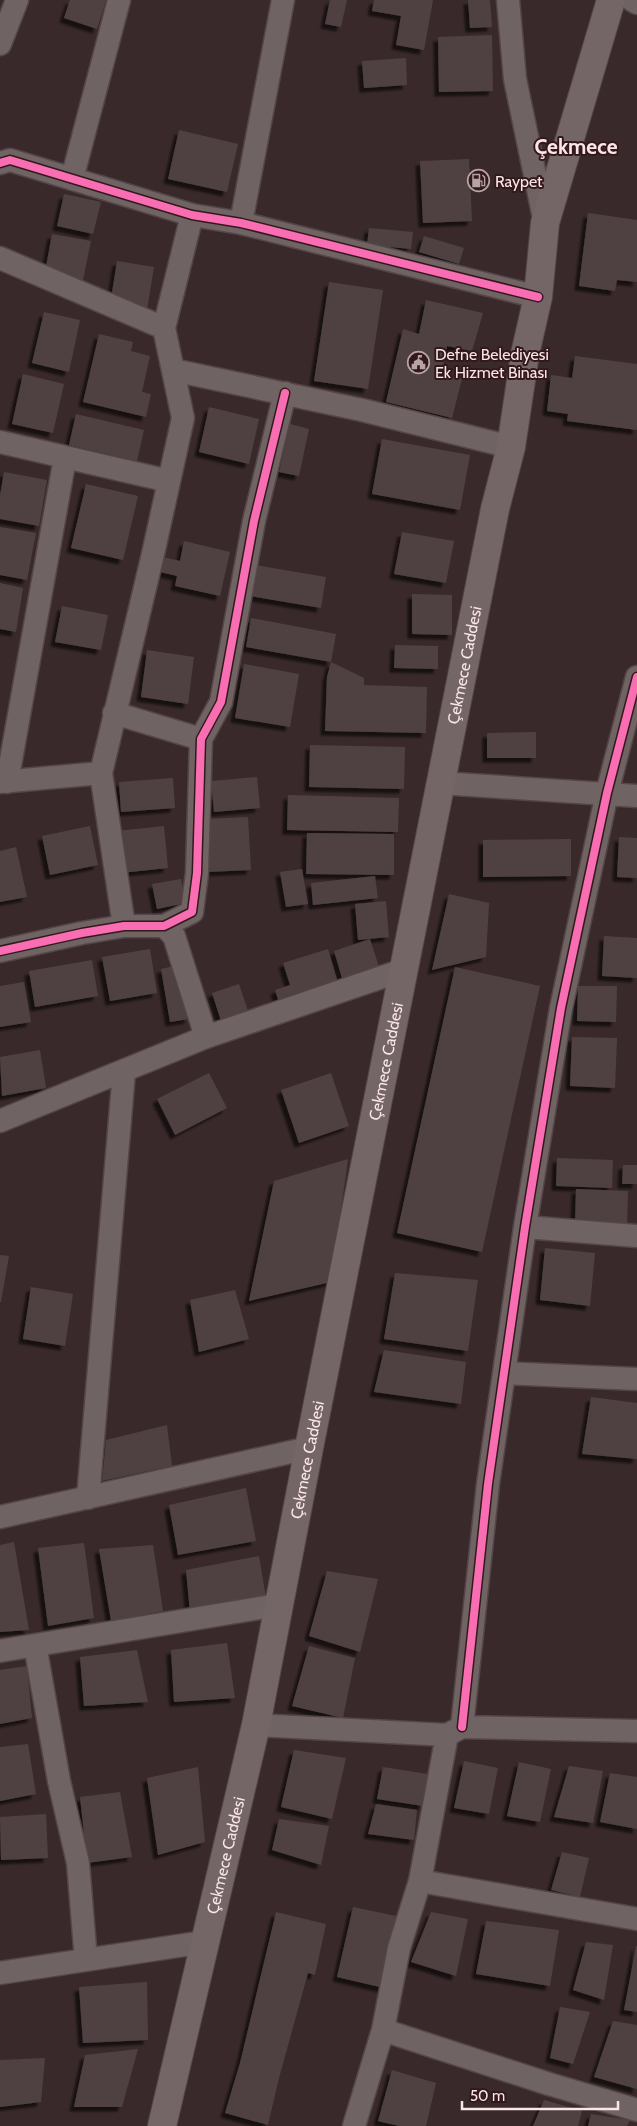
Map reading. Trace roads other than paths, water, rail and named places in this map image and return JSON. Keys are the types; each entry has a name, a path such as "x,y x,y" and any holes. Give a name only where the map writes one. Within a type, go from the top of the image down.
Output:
{"main road":[{"name":"Çekmece Caddesi","path":"162,2126 256,1725 308,1448 494,509 511,447 525,354 538,297 545,223 612,0"}],"street":[{"path":"3,31 17,0"},
{"path":"72,179 119,0"},
{"path":"241,224 283,0"},
{"path":"508,0 515,79 545,223"},
{"path":"632,0 637,3"},
{"path":"0,163 10,160 192,215 241,224 538,297"},
{"path":"124,926 100,772 153,554 183,418 164,328 192,215"},
{"path":"0,258 164,328"},
{"path":"173,370 285,393 511,447"},
{"path":"0,951 82,932 124,926 164,926 192,912 197,867 201,740 221,702 254,521 285,393"},
{"path":"0,442 169,481"},
{"path":"65,458 4,782 100,772"},
{"path":"354,2126 383,2030 398,1948 420,1881 454,1731 525,1227 564,987 607,793 637,677"},
{"path":"114,713 201,740"},
{"path":"440,783 637,796"},
{"path":"164,926 174,936 206,1037"},
{"path":"0,1121 206,1037 403,970"},
{"path":"88,1498 124,1072"},
{"path":"525,1227 637,1236"},
{"path":"504,1374 637,1380"},
{"path":"0,1517 308,1448"},
{"path":"0,1651 278,1605"},
{"path":"35,1645 59,1781 78,1863 86,1960"},
{"path":"256,1725 454,1731 637,1731"},
{"path":"420,1881 637,1919"},
{"path":"0,1973 204,1942"},
{"path":"383,2030 549,2084 637,2110"}],"place":[{"name":"Raypet","path":"479,181"},
{"name":"Defne Belediyesi Ek Hizmet Binası","path":"419,363"}],"district":[{"name":"Çekmece","path":"576,146"}]}
